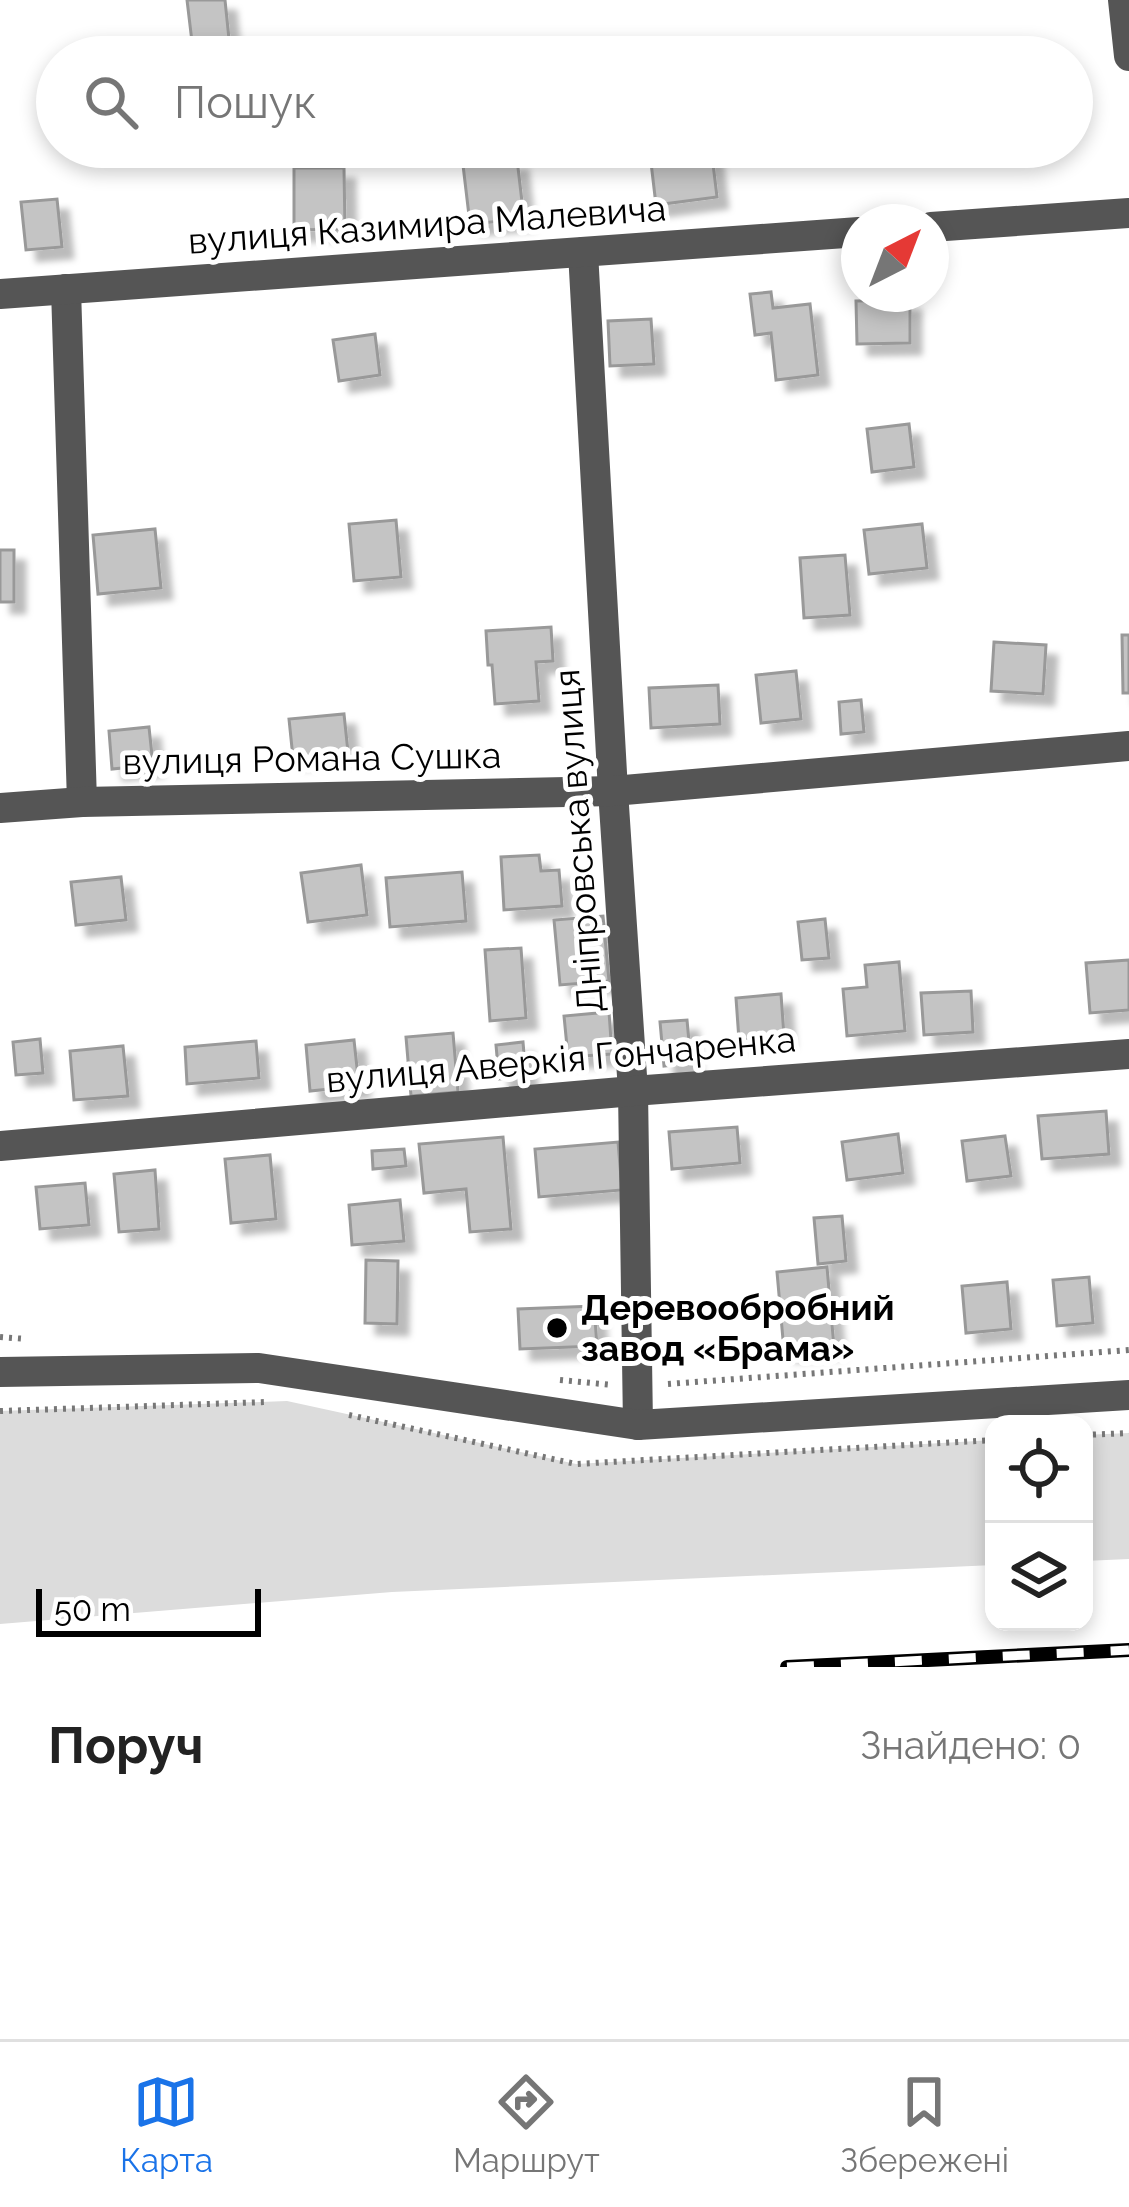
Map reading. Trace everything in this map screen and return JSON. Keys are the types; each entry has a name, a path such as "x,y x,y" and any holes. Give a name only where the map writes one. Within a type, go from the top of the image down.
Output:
{"street":[{"path":"1123,0 1129,56"},
{"path":"949,226 1129,213"},
{"name":"вулиця Казимира Малевича","path":"0,294 841,233"},
{"name":"Дніпровська вулиця","path":"584,252 633,1091 638,1426"},
{"path":"66,289 82,802"},
{"name":"вулиця Романа Сушка","path":"0,808 613,790 1129,746"},
{"name":"вулиця Аверкія Гончаренка","path":"0,1146 1129,1054"},
{"path":"0,1372 259,1368 638,1426 1129,1395"}],"path":[{"path":"0,1337 47,1341"},
{"path":"543,1379 637,1386 1129,1350"},
{"path":"1093,1434 1129,1432"}],"shaded area":[{"path":"287,1401 576,1464 985,1441 985,1565 392,1592 0,1624 0,1411"},
{"path":"1129,1433 1129,1559 1093,1561 1093,1435"}],"building":[{"path":"187,0 225,0 229,36 191,36"},
{"path":"294,168 344,168 345,229 294,230"},
{"path":"463,168 518,168 524,219 470,224"},
{"path":"652,168 714,168 717,197 656,205"},
{"path":"57,199 62,247 26,250 21,202"},
{"path":"771,292 773,308 810,304 818,375 776,380 771,333 755,335 750,294"},
{"path":"856,312 910,312 910,343 857,344"},
{"path":"651,319 654,364 610,366 608,321"},
{"path":"375,334 380,375 339,381 333,340"},
{"path":"909,424 914,467 872,472 867,429"},
{"path":"396,520 401,577 354,581 349,524"},
{"path":"922,524 927,568 869,574 864,530"},
{"path":"155,529 161,588 98,594 93,535"},
{"path":"0,550 14,550 14,602 0,602"},
{"path":"845,555 850,615 804,618 800,558"},
{"path":"551,627 553,661 536,662 539,701 495,704 486,631"},
{"path":"1122,635 1129,635 1129,693 1123,693"},
{"path":"994,642 1046,645 1043,694 991,691"},
{"path":"796,671 801,719 761,723 756,675"},
{"path":"718,685 720,724 651,728 649,688"},
{"path":"861,700 864,732 841,734 839,702"},
{"path":"344,714 348,752 293,758 289,719"},
{"path":"149,727 153,765 112,769 109,731"},
{"path":"539,855 541,871 559,870 562,906 504,910 501,857"},
{"path":"361,865 367,915 308,922 301,873"},
{"path":"462,872 466,921 390,927 386,878"},
{"path":"121,877 126,920 76,925 71,882"},
{"path":"603,916 609,981 560,985 554,920"},
{"path":"825,919 829,958 802,960 798,922"},
{"path":"521,948 526,1018 490,1021 485,950"},
{"path":"1129,960 1129,1010 1090,1013 1086,963"},
{"path":"899,962 905,1031 847,1036 843,989 867,987 865,965"},
{"path":"971,991 973,1032 924,1035 921,993"},
{"path":"781,994 784,1036 739,1040 736,998"},
{"path":"609,1012 612,1054 568,1057 564,1016"},
{"path":"687,1020 691,1063 664,1066 660,1022"},
{"path":"453,1033 458,1092 411,1096 406,1037"},
{"path":"40,1039 43,1073 16,1075 13,1042"},
{"path":"354,1040 359,1086 310,1091 306,1045"},
{"path":"256,1041 259,1078 187,1084 185,1047"},
{"path":"523,1042 526,1077 499,1079 496,1045"},
{"path":"123,1046 128,1096 74,1100 70,1051"},
{"path":"1106,1111 1109,1154 1042,1159 1038,1116"},
{"path":"737,1127 740,1163 672,1169 669,1132"},
{"path":"898,1134 903,1173 847,1180 842,1142"},
{"path":"1005,1136 1011,1176 967,1181 962,1141"},
{"path":"503,1137 511,1229 470,1232 466,1189 424,1193 419,1144"},
{"path":"618,1142 622,1190 539,1197 535,1149"},
{"path":"404,1149 406,1166 373,1169 372,1151"},
{"path":"270,1155 276,1219 231,1223 225,1159"},
{"path":"155,1170 159,1229 119,1232 114,1174"},
{"path":"85,1183 89,1225 40,1229 36,1187"},
{"path":"400,1200 404,1241 352,1245 349,1205"},
{"path":"842,1216 846,1261 818,1264 814,1218"},
{"path":"366,1260 398,1261 397,1324 365,1323"},
{"path":"827,1267 834,1347 784,1351 777,1272"},
{"path":"1089,1277 1093,1323 1057,1326 1053,1280"},
{"path":"1007,1282 1011,1329 966,1333 962,1286"},
{"name":"Деревообробний завод «Брама»","path":"594,1306 597,1346 520,1349 518,1309"}],"railway":[{"path":"787,1667 1129,1650"}],"place":[{"name":"Деревообробний завод «Брама»","path":"557,1328"}]}
